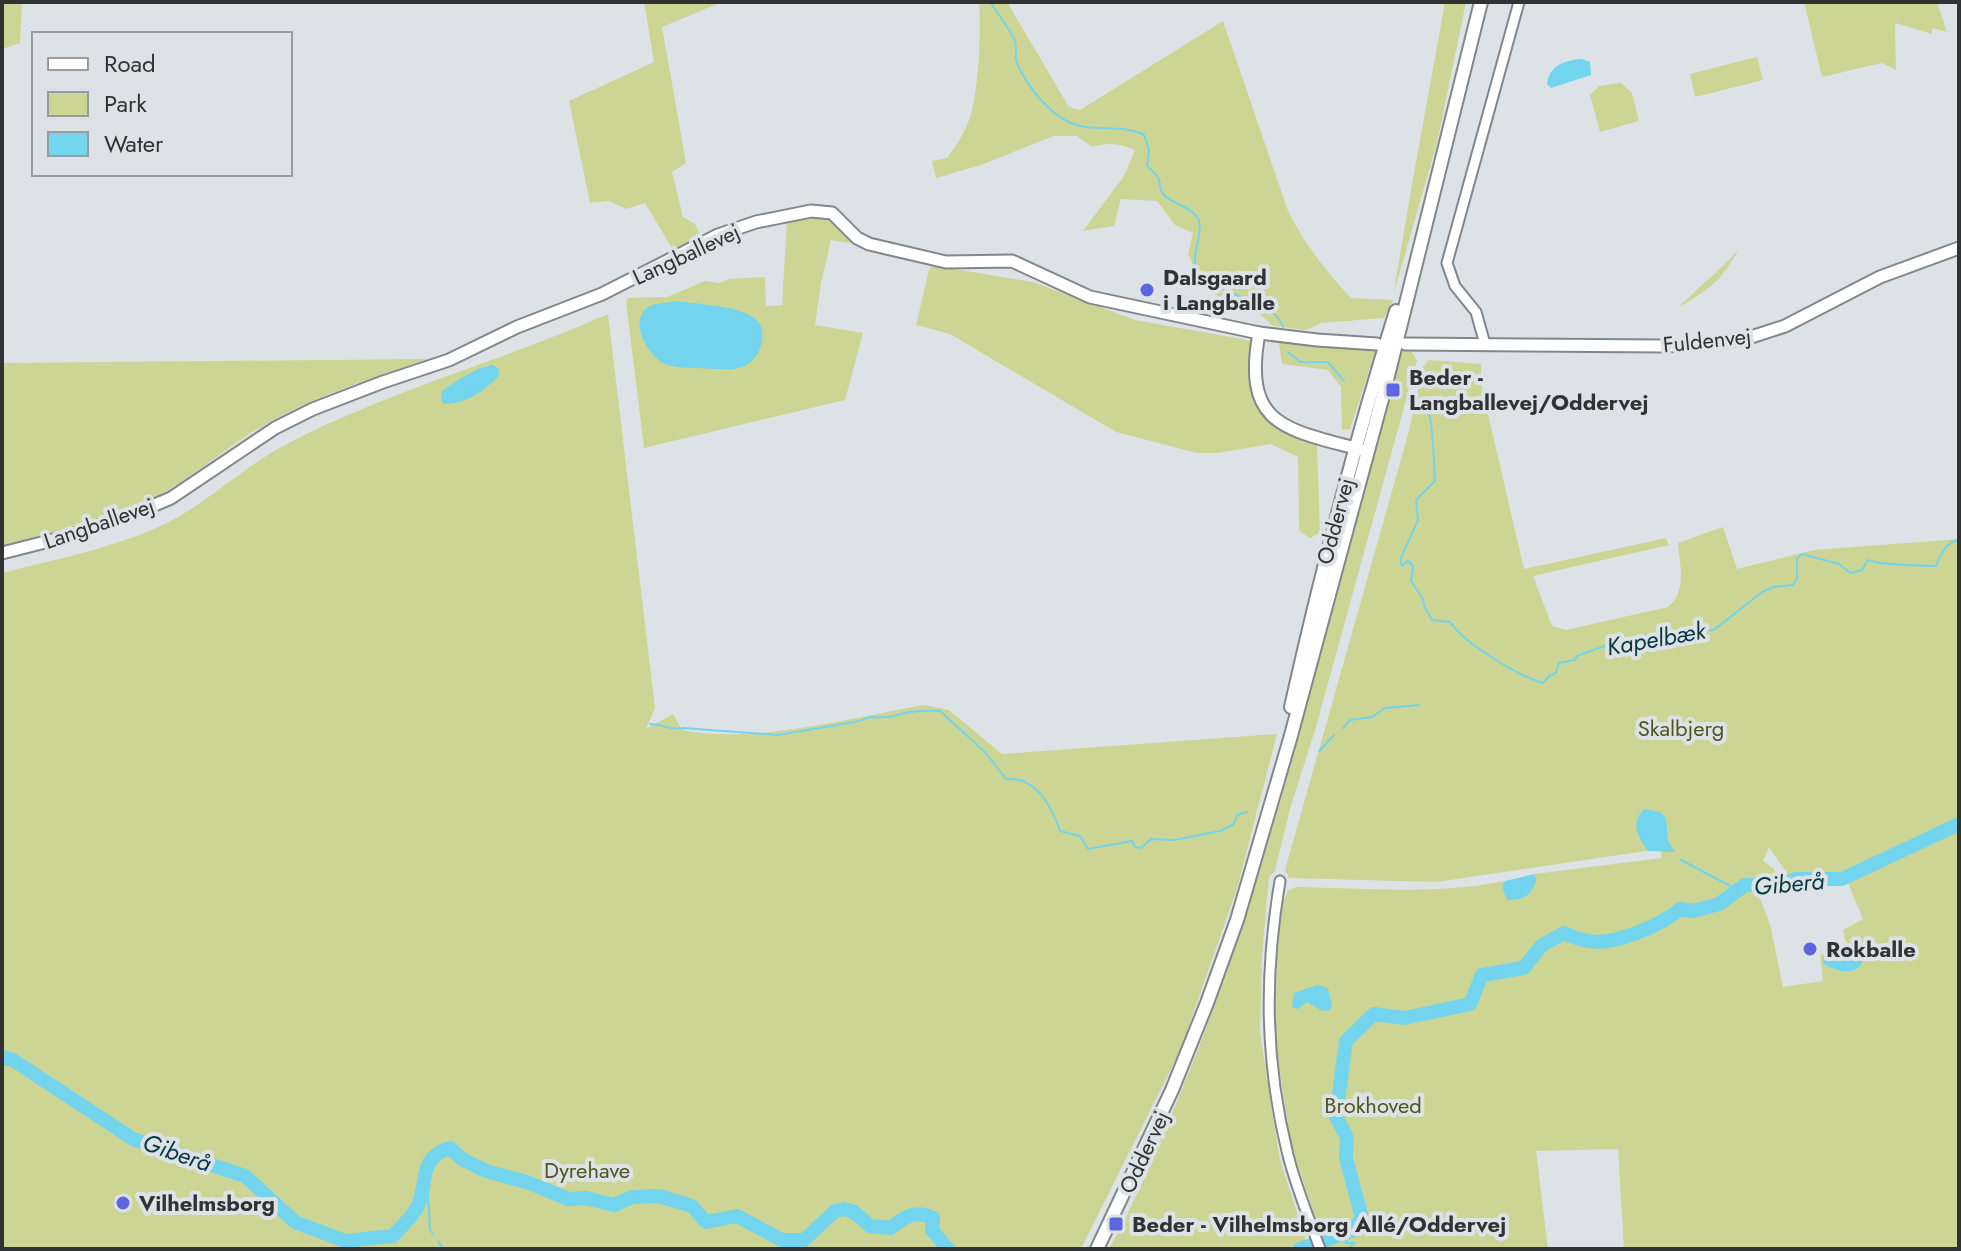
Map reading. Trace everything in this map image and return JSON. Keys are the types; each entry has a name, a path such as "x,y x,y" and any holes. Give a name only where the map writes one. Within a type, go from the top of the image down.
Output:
{"main road":[{"name":"Oddervej","path":"1097,1249 1172,1090 1237,920 1290,739 1360,450 1426,221 1481,2"}],"street":[{"path":"1485,344 1476,312 1449,277 1447,263 1519,2"},
{"name":"Langballevej","path":"2,553 65,537 143,510 171,498 275,428 313,409 449,360 517,327 602,294 718,235 756,222 811,211 832,213 857,238 869,244 946,262 1012,261 1090,297 1259,333"},
{"name":"Fuldenvej","path":"1405,344 1663,346 1748,338 1785,326 1880,277 1959,248"},
{"path":"1360,450 1279,424 1260,399 1254,361 1259,333 1377,344"},
{"path":"1280,881 1268,971 1268,1041 1289,1159 1320,1249"}],"green space":[{"path":"2,2 22,2 20,43 2,49"},
{"path":"644,2 722,2 662,27 686,163 672,172 683,217 695,224 701,237 673,250 645,203 626,209 609,201 590,203 569,101 654,62"},
{"path":"979,2 1007,2 1069,107 1080,110 1223,21 1288,211 1316,257 1351,298 1393,300 1384,318 1321,323 1306,330 1273,326 1255,310 1216,295 1200,279 1188,254 1193,233 1175,225 1157,201 1121,199 1114,226 1083,231 1124,176 1135,150 1124,146 1108,144 1092,147 1077,136 1053,136 981,165 936,178 932,161 947,158 965,130 972,109 978,62"},
{"path":"1445,2 1466,2 1437,143 1394,292 1412,183"},
{"path":"1804,2 1937,2 1947,32 1932,28 1932,34 1895,23 1896,70 1882,63 1822,77"},
{"path":"1757,57 1763,80 1695,97 1690,74"},
{"path":"1621,83 1632,93 1639,121 1600,132 1590,95 1599,86"},
{"path":"824,217 851,238 850,243 831,240 815,325 863,333 845,400 644,448 626,302 628,298 667,297 705,281 720,283 729,279 765,277 766,306 782,305 787,220"},
{"path":"1739,249 1713,284 1678,308 1725,264"},
{"path":"933,263 1033,282 1135,320 1253,341 1249,379 1257,404 1282,429 1317,445 1320,533 1310,538 1299,531 1298,457 1271,444 1218,453 1197,453 1116,432 950,334 916,325"},
{"name":"Dyrehave","path":"608,314 655,708 646,729 673,714 682,730 710,734 771,732 925,705 949,710 1002,754 1277,734 1237,889 1180,1051 1081,1249 2,1249 2,573 126,540 165,524 271,453 326,425"},
{"path":"1279,343 1376,349 1350,429 1342,430 1341,387 1328,370 1282,364"},
{"path":"1409,348 1417,360 1275,871 1269,877 1262,955 1260,1033 1280,1160 1309,1249 1109,1249 1161,1138 1201,1042 1230,961 1282,796 1401,349"},
{"path":"428,359 342,389 279,417 142,504 91,522 2,546 2,363"},
{"path":"1429,360 1481,364 1481,384 1524,569 1666,538 1669,545 1533,576 1552,626 1566,630 1668,607 1680,586 1678,543 1723,527 1737,569 1814,550 1959,539 1959,1249 1624,1249 1618,1149 1536,1151 1548,1249 1326,1249 1291,1145 1274,1032 1280,909 1288,891 1296,887 1453,888 1505,881 1502,887 1537,880 1534,874 1662,858 1660,849 1436,882 1289,878 1285,870 1409,431 1423,367","holes":["1769,847 1796,887 1824,881 1847,881 1863,919 1843,930 1847,947 1820,955 1823,981 1783,987 1770,924 1755,886 1781,884 1774,869 1763,861"]}],"water":[{"path":"1582,59 1590,62 1591,75 1551,88 1547,84 1551,72 1559,65"},
{"path":"674,301 725,307 753,317 763,334 753,360 730,369 680,367 661,362 643,338 640,320 650,306"},
{"path":"493,365 499,369 498,377 480,392 459,402 444,404 441,401 442,391 473,372"},
{"path":"1644,809 1660,812 1666,818 1668,841 1675,852 1648,851 1636,825"},
{"path":"1534,874 1537,879 1529,893 1522,898 1507,900 1502,887 1505,881"},
{"path":"1852,948 1859,951 1862,964 1858,968 1843,971 1823,964 1823,956"},
{"path":"1317,985 1328,988 1332,1005 1330,1010 1322,1011 1307,1002 1298,1009 1292,1007 1294,993"}],"waterway":[{"name":"Kapelbæk","path":"990,2 1012,34 1017,63 1039,98 1071,123 1126,129 1144,135 1149,150 1147,166 1158,178 1162,192 1193,213 1199,221 1195,259 1197,270 1216,286 1266,308 1283,327"},
{"name":"Kapelbæk","path":"1288,352 1300,362 1328,362 1344,381"},
{"name":"Kapelbæk","path":"1419,406 1430,419 1435,481 1416,500 1418,520 1400,560 1402,566 1408,561 1413,566 1411,581 1432,620 1450,622 1492,658 1543,683 1556,673 1559,663 1575,660 1577,656 1621,640 1664,632 1714,630 1762,592 1773,587 1793,585 1797,578 1797,559 1802,554 1839,564 1850,573 1862,570 1868,560 1936,566 1947,546 1959,540"},
{"path":"1343,728 1350,720 1372,717 1385,708 1419,705"},
{"path":"650,724 675,729 778,735 869,717 940,711 986,753 1006,779 1017,779 1034,788 1047,803 1060,831 1080,836 1088,849 1132,841 1135,847 1141,848 1151,839 1175,840 1220,831 1234,824 1237,815 1247,812"},
{"path":"1319,751 1334,735"},
{"name":"Giberå","path":"1300,1249 1352,1231 1362,1218 1346,1158 1347,1138 1336,1116 1346,1041 1374,1014 1404,1018 1470,1004 1482,975 1524,968 1541,946 1564,933 1599,942 1611,940 1650,927 1680,909 1693,911 1719,904 1745,885 1781,884 1796,879 1842,879 1959,824"},
{"path":"1681,860 1738,890"},
{"name":"Giberå","path":"2,1057 13,1060 133,1139 245,1176 295,1222 345,1241 393,1236 418,1206 428,1164 440,1152 450,1148 462,1159 486,1171 527,1182 568,1199 586,1198 614,1205 632,1197 659,1196 692,1206 706,1222 737,1216 782,1240 804,1240 835,1211 844,1209 854,1212 870,1226 891,1228 916,1214 927,1215 933,1218 932,1230 948,1249"},
{"path":"421,1190 428,1195 430,1230 433,1234"},
{"path":"1347,1249 1355,1243 1345,1243 1352,1231"},
{"path":"438,1241 443,1249"}],"place":[{"name":"Dalsgaard i Langballe","path":"1147,290"},
{"name":"Beder - Langballevej/Oddervej","path":"1393,390"},
{"name":"Rokballe","path":"1810,949"},
{"name":"Vilhelmsborg","path":"123,1203"},
{"name":"Beder - Vilhelmsborg Allé/Oddervej","path":"1116,1224"}],"park label":[{"name":"Skalbjerg","path":"1681,728"},
{"name":"Brokhoved","path":"1373,1105"}]}
